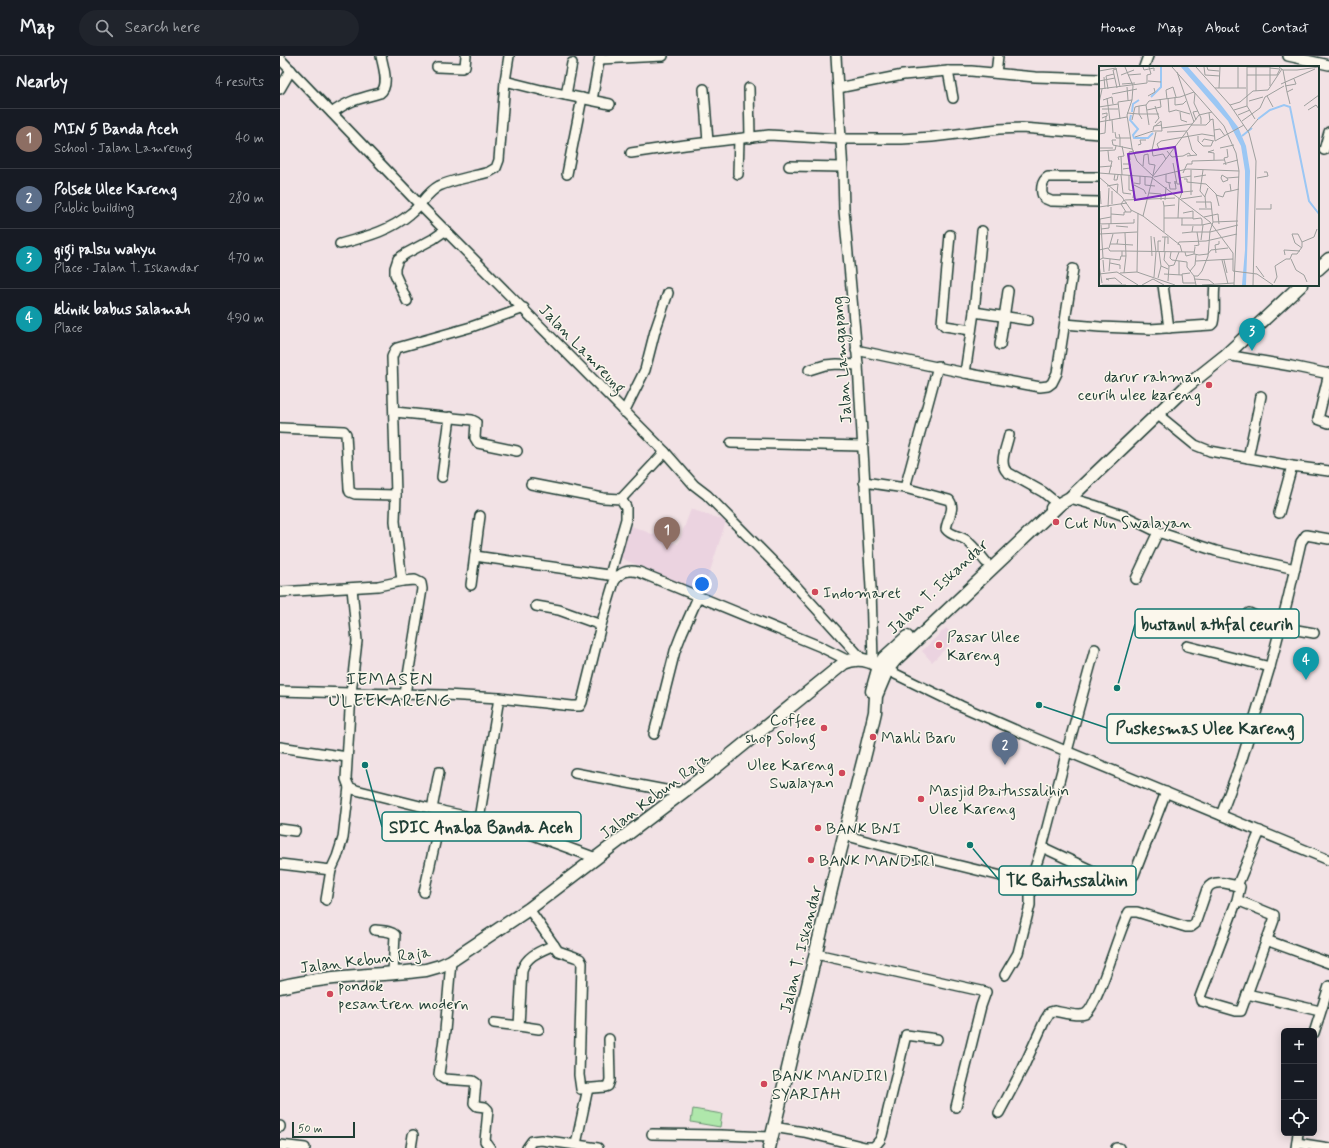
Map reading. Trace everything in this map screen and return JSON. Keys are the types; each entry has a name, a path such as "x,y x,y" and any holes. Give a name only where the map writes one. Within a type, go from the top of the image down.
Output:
{"street":[{"path":"332,113 342,105 355,99 380,93 384,90 386,84 381,56"},
{"path":"437,67 462,68 465,66 466,56"},
{"path":"340,244 370,236 385,230 411,214 426,196 438,187 489,172 496,168 499,160 505,81 509,56"},
{"path":"592,100 600,58 663,56"},
{"name":"Jalan Lamgapang","path":"836,56 844,210 858,366 875,664"},
{"path":"996,73 998,56"},
{"path":"1144,66 1148,56"},
{"path":"1288,56 1329,65"},
{"name":"Jalan Lamreung","path":"280,59 420,205 524,308 624,412 665,452 694,484 875,664"},
{"path":"566,95 572,63"},
{"path":"280,89 291,70"},
{"path":"838,88 903,76 948,71 971,71 1035,77 1099,79"},
{"path":"948,71 953,98"},
{"path":"505,81 610,104"},
{"path":"748,88 750,138"},
{"path":"704,89 708,142"},
{"path":"567,174 582,98"},
{"path":"631,153 708,142 777,135 882,140 932,137 999,129 1022,128 1099,134"},
{"path":"1324,150 1329,132"},
{"path":"738,174 739,139"},
{"path":"789,166 842,167"},
{"path":"1099,177 1048,177 1043,182 1042,194 1044,198 1051,201 1099,202"},
{"path":"407,301 395,274 398,259 434,239 446,230"},
{"path":"965,373 974,312 982,231"},
{"path":"950,234 942,323 945,326 971,330"},
{"path":"1319,268 1329,259"},
{"path":"856,350 938,366 965,373 1036,386 1048,386 1052,383 1057,373 1073,269"},
{"path":"1164,286 1170,328"},
{"path":"1065,324 1150,329 1210,325 1213,323 1214,319 1215,286"},
{"name":"Jalan T. Iskandar","path":"771,1137 875,712 871,692 875,664 890,653 1039,514 1070,498 1187,386 1226,355 1300,286"},
{"path":"1000,345 1008,291"},
{"path":"624,412 645,370 655,331 668,293"},
{"path":"402,580 394,521 396,495 392,357 394,350 471,327 524,308"},
{"path":"974,312 1028,320"},
{"path":"1226,355 1329,374 1318,419 1329,423"},
{"path":"809,370 825,365 837,364 858,366"},
{"path":"905,488 938,366"},
{"path":"1248,458 1261,396"},
{"path":"394,412 450,417 475,421 475,438 478,443 517,451"},
{"path":"1157,414 1202,449 1292,466 1329,471"},
{"path":"442,477 450,417"},
{"path":"280,428 344,431 346,434 350,492 355,494 396,495"},
{"path":"1009,435 1003,467 1007,472 1043,492 1059,505"},
{"path":"731,443 862,446"},
{"path":"621,499 665,452"},
{"path":"1279,513 1292,466"},
{"path":"864,482 905,488 949,500 952,505 947,523 947,530 952,534 968,541 986,562"},
{"path":"531,484 603,498 621,499"},
{"path":"1070,498 1094,504 1125,516 1158,532 1216,551 1295,569"},
{"path":"280,691 499,698 580,706 610,594 627,513 626,507 621,499"},
{"name":"Jalan T. Iskandar","path":"875,664 894,661 1059,505"},
{"path":"471,585 480,516"},
{"path":"1136,579 1158,532"},
{"path":"1222,815 1242,759 1270,667 1300,544 1306,536 1329,539"},
{"path":"475,556 614,575 627,571 639,572 819,646 849,661"},
{"path":"280,592 378,586 402,580 418,580 421,583 422,589 405,694"},
{"path":"326,900 331,870 341,848 349,787 346,779 347,757 351,693 357,641 352,588"},
{"path":"654,734 675,651 698,597"},
{"path":"536,606 559,610 601,625"},
{"path":"1249,614 1280,627 1314,633"},
{"path":"1187,646 1270,667"},
{"path":"1005,975 1018,953 1030,905 1030,883 1042,847 1096,649"},
{"name":"Jalan Kebun Raja","path":"280,987 325,978 426,970 451,961 529,909 735,752 840,667 849,661 856,659 875,664"},
{"path":"875,664 961,706 1329,860"},
{"path":"479,819 499,698"},
{"path":"280,747 347,757"},
{"path":"432,809 439,772"},
{"path":"575,774 681,793"},
{"path":"349,787 432,809 479,819 536,836 596,858"},
{"path":"1134,875 1166,792"},
{"path":"424,892 442,811"},
{"path":"280,829 295,831"},
{"path":"1237,886 1260,831"},
{"path":"844,835 932,860 1030,883"},
{"path":"1042,847 1091,870"},
{"path":"280,864 331,870"},
{"path":"999,1113 1010,1095 1050,1012 1054,1011 1080,1015 1085,1014 1090,1009 1101,986 1130,912 1137,912 1186,927 1191,927 1195,924 1207,888 1210,884 1216,882 1240,887 1237,900 1200,999 1205,1002 1239,1012 1242,1009 1274,920 1274,916 1237,900"},
{"path":"529,909 558,951 580,959 582,963 578,1075 581,1088 605,1087 609,1083 609,1039"},
{"path":"375,930 390,932 395,935 393,972"},
{"path":"1266,940 1329,963"},
{"path":"519,1026 524,965 531,957 554,945"},
{"path":"816,954 986,992 981,1006 956,1107"},
{"path":"451,961 445,1031 439,1074 441,1078 473,1081 476,1083 474,1103 478,1106 485,1107 488,1110 485,1141 490,1148 496,1148"},
{"path":"1315,1028 1329,986"},
{"path":"1247,994 1320,1011"},
{"path":"494,1023 539,1029"},
{"path":"652,1134 771,1137 804,1132 864,1147 874,1147 882,1135 906,1035 937,1039"},
{"path":"576,1144 588,1088"},
{"path":"411,1148 413,1135"},
{"path":"1298,1136 1297,1146 1329,1148"},
{"path":"527,1148 532,1141 541,1140 598,1148"},
{"path":"280,1145 305,1148"}],"shaded area":[{"path":"691,509 726,521 703,593 616,556 629,525 678,544"},
{"name":"Pasar Ulee Kareng","path":"946,628 956,638 932,662 922,651"}],"green space":[{"path":"693,1109 722,1114 720,1127 691,1122"}],"place":[{"name":"gigi palsu wahyu","path":"1252,351"},
{"name":"darur rahman ceurih ulee kareng","path":"1209,385"},
{"name":"Cut Nun Swalayan","path":"1056,522"},
{"name":"MIN 5 Banda Aceh","path":"667,550"},
{"name":"Indomaret","path":"815,592"},
{"name":"Pasar Ulee Kareng","path":"939,645"},
{"name":"klinik babus salamah","path":"1306,680"},
{"name":"bustanul athfal ceurih","path":"1117,688"},
{"name":"Puskesmas Ulee Kareng","path":"1039,705"},
{"name":"Coffee shop Solong","path":"824,728"},
{"name":"Mahli Baru","path":"873,737"},
{"name":"SDIC Anaba Banda Aceh","path":"365,765"},
{"name":"Polsek Ulee Kareng","path":"1005,765"},
{"name":"Ulee Kareng Swalayan","path":"842,773"},
{"name":"Masjid Baitussalihin Ulee Kareng","path":"921,799"},
{"name":"BANK BNI","path":"818,828"},
{"name":"TK Baitussalihin","path":"970,845"},
{"name":"BANK MANDIRI","path":"811,860"},
{"name":"pondok pesantren modern","path":"330,994"},
{"name":"BANK MANDIRI SYARIAH","path":"764,1084"}],"district":[{"name":"IEMASEN ULEEKARENG","path":"390,689"}]}
